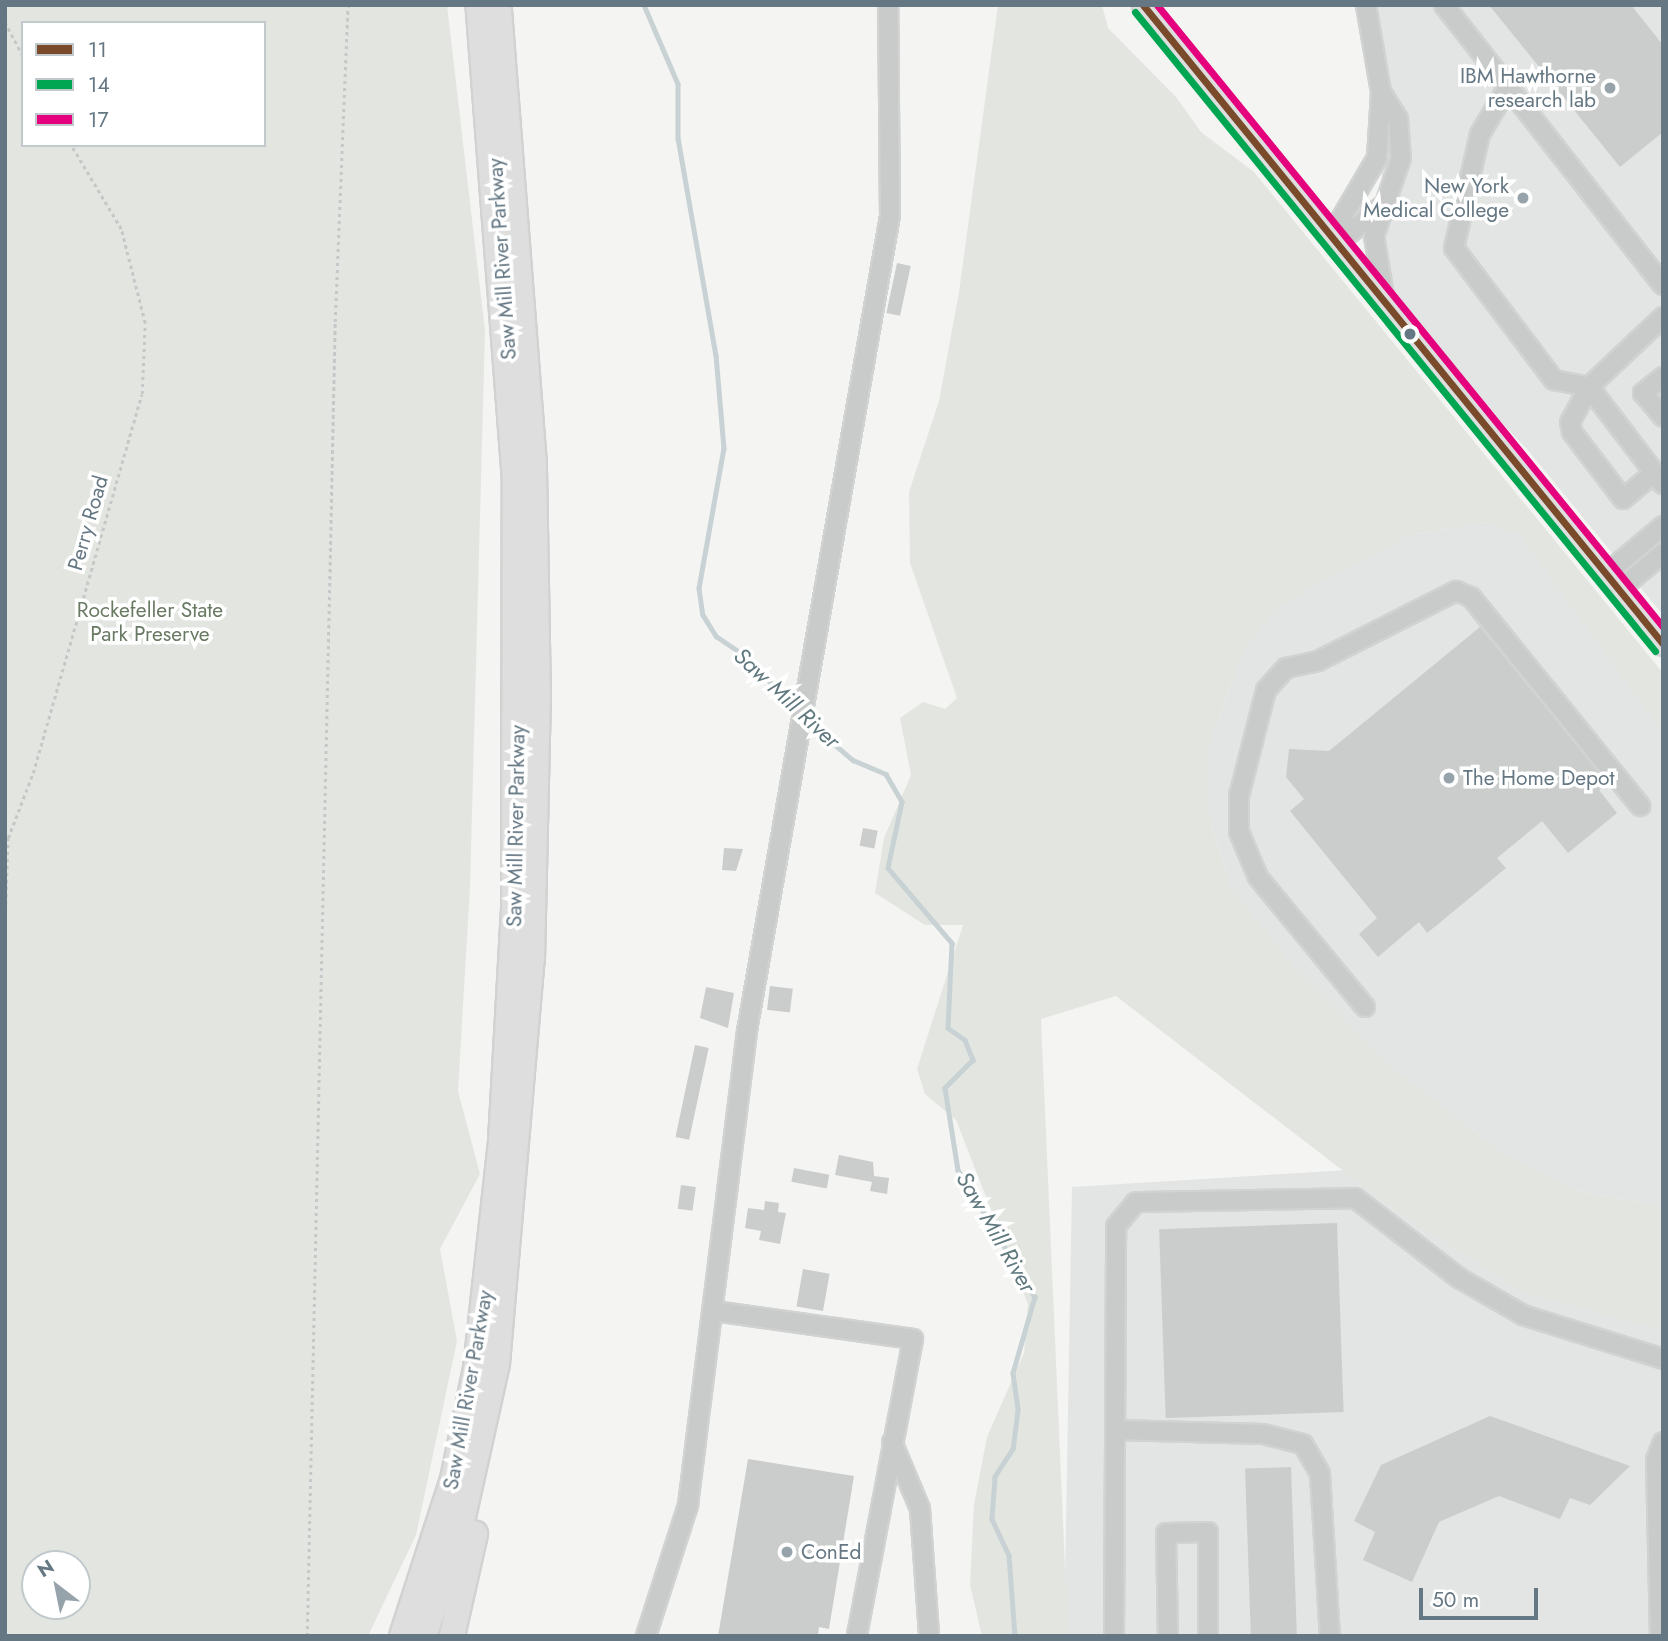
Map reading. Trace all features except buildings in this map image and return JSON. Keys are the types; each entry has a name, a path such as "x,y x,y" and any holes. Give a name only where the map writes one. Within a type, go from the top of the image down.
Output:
{"highway":[{"name":"Saw Mill River Parkway","path":"402,1636 447,1501 476,1368 511,980 518,752 515,481 478,5"},
{"name":"Saw Mill River Parkway","path":"424,1636 465,1513 497,1364 526,1075 539,651 525,291 499,5"},
{"path":"452,1636 487,1475 497,1364"}],"main road":[{"path":"1143,5 1663,644"}],"street":[{"path":"646,1636 688,1505 747,1031 890,216 888,5"},
{"path":"1331,236 1377,158 1381,92 1366,5"},
{"path":"1444,5 1663,285"},
{"path":"1508,87 1480,134 1454,248 1554,380 1589,387 1658,479 1623,499 1572,432 1570,422 1589,387 1663,317"},
{"path":"1381,92 1398,119 1401,158 1374,236 1386,303"},
{"path":"1331,236 1351,232 1386,203"},
{"path":"1663,377 1643,393 1663,417"},
{"path":"1613,582 1663,526"},
{"path":"1613,582 1663,553"},
{"path":"1365,1007 1258,877 1238,832 1238,796 1266,690 1286,668 1318,660 1456,591 1471,597 1640,806"},
{"path":"1114,1636 1110,1524 1117,1430 1116,1226 1136,1202 1355,1198 1459,1278 1523,1315 1663,1359"},
{"path":"714,1311 913,1339 857,1636"},
{"path":"1117,1430 1263,1434 1303,1444 1320,1474 1330,1636"},
{"path":"892,1442 920,1509 929,1636"},
{"path":"1660,1636 1656,1460 1663,1442"},
{"path":"1168,1636 1166,1533 1208,1531 1208,1636"}],"path":[{"path":"307,1636 335,322 348,5"},
{"path":"5,22 21,51"},
{"name":"Perry Road","path":"5,918 8,838 33,773 142,394 145,323 121,229 72,147"}],"shaded area":[{"name":"New York Medical College","path":"1376,5 1663,5 1663,615 1526,448 1386,303"},
{"path":"1486,522 1519,534 1663,733 1663,1207 1574,1190 1500,1151 1397,1072 1300,974 1230,887 1208,813 1208,747 1245,647 1280,605 1409,535"},
{"path":"1364,1169 1663,1290 1663,1636 1064,1636 1072,1187"}],"green space":[{"name":"Rockefeller State Park Preserve","path":"5,5 447,5 485,331 470,888 458,1091 480,1174 440,1249 457,1341 416,1535 368,1636 5,1636"},
{"path":"998,5 1102,5 1108,28 1176,97 1201,132 1254,172 1663,673 1663,733 1519,534 1486,522 1409,535 1280,605 1245,647 1208,747 1208,813 1230,887 1300,974 1397,1072 1500,1151 1574,1190 1663,1207 1663,1330 1523,1292 1390,1207 1116,996 1041,1019 1068,1636 982,1636 970,1585 974,1504 987,1437 1024,1353 1028,1304 956,1120 925,1094 917,1069 963,925 925,925 875,893 884,838 911,775 900,718 923,702 945,709 957,698 910,563 909,492 939,401 959,292"}],"waterway":[{"name":"Saw Mill River","path":"644,5 678,84 678,138 716,355 724,448 699,588 703,615 716,636 744,655 797,710"},
{"name":"Saw Mill River","path":"808,722 853,760 886,774 902,802 888,868 952,943 948,1028 965,1040 973,1060 945,1088 958,1170 1035,1297 1013,1373 1018,1410 1013,1449 995,1477 992,1519 1009,1555 1015,1636"}],"transit line":[{"name":"11","path":"1143,5 1663,644"},
{"name":"17","path":"1157,5 1663,627"},
{"name":"14","path":"1135,12 1655,651"}],"place":[{"name":"IBM Hawthorne research lab","path":"1610,88"},
{"name":"New York Medical College","path":"1523,198"},
{"name":"The Home Depot","path":"1449,778"},
{"name":"ConEd","path":"787,1552"}]}
